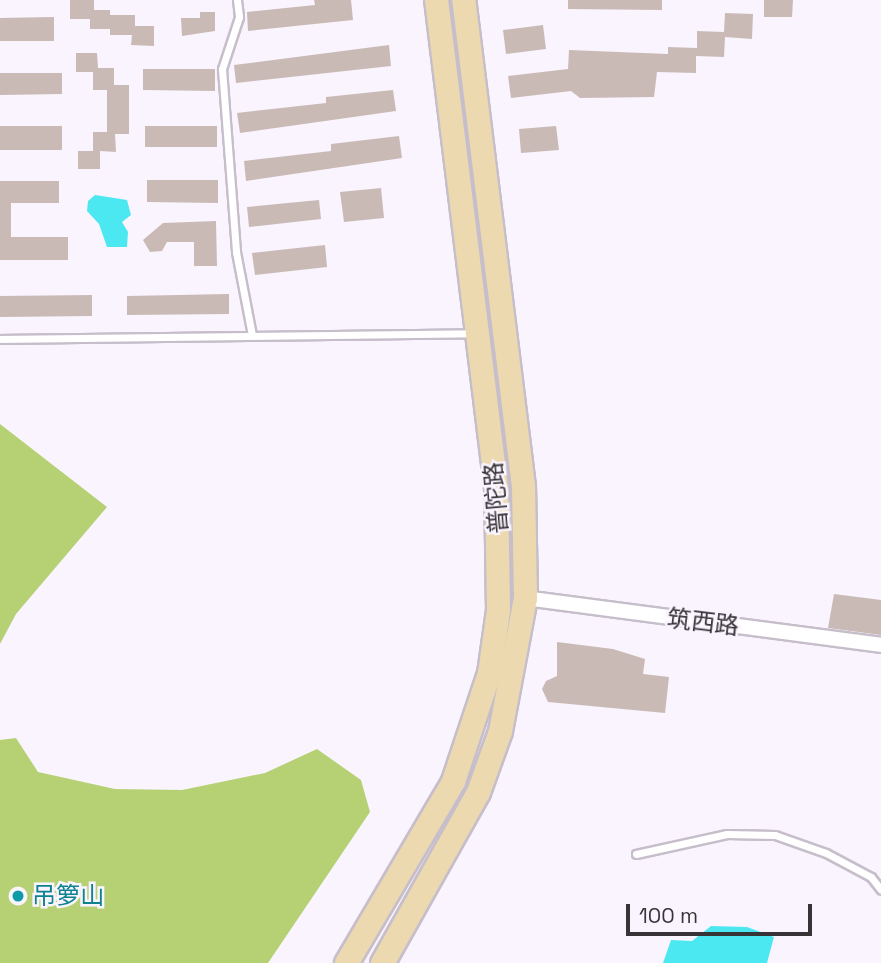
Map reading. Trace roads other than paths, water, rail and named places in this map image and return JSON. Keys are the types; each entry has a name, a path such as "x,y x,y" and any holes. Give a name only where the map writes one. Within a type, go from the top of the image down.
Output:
{"main road":[{"name":"普陀路","path":"346,963 453,781 489,673 500,550 478,333 436,0"},
{"name":"普陀路","path":"382,963 478,792 500,731 525,598 523,486 463,0"}],"street":[{"name":"筑西路","path":"525,598 881,645"}],"lane":[{"path":"237,0 239,17 222,69 236,252 252,335"},
{"path":"0,338 478,333"},
{"path":"636,855 727,834 775,835 826,853 871,877 881,890"}],"water":[{"path":"95,195 127,200 131,215 122,222 128,232 127,247 107,247 99,224 87,211 88,201"},
{"path":"711,926 747,927 774,937 767,963 663,963 671,940 692,941"}],"place":[{"name":"吊箩山","path":"18,896"}]}
